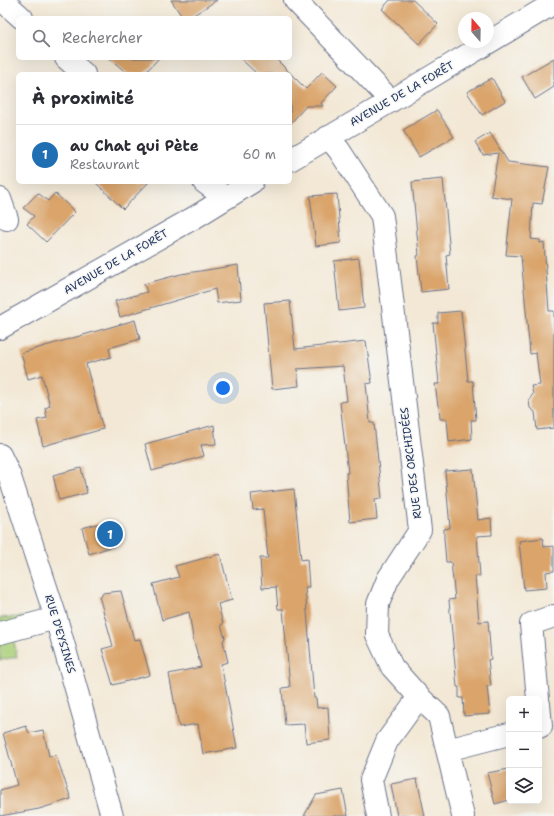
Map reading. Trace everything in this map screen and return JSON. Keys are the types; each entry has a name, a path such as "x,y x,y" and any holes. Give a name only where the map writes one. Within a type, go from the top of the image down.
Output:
{"street":[{"path":"2,0 20,16"},
{"path":"295,0 392,101"},
{"name":"AVENUE DE LA FORÊT","path":"292,159 392,101 554,3"},
{"path":"68,60 82,72"},
{"name":"RUE DES ORCHIDÉES","path":"328,137 339,150 382,216 420,530 388,579 378,604 377,635 392,667 419,697 439,716 463,816"},
{"path":"207,184 226,198"},
{"name":"AVENUE DE LA FORÊT","path":"0,328 249,184"},
{"name":"RUE D'EYSINES","path":"0,455 9,474 56,618 112,816"},
{"path":"538,696 531,624 554,616"},
{"path":"0,633 56,618"},
{"path":"378,816 370,780 387,741 419,697"},
{"path":"542,716 545,728"},
{"path":"447,750 506,735"}],"green space":[{"path":"35,616 40,634 14,641 17,657 0,660 0,618"}],"building":[{"path":"171,0 217,0 192,16 181,15"},
{"path":"390,0 413,0 438,24 419,44 382,9"},
{"path":"554,58 554,87 535,99 522,77"},
{"path":"111,60 157,60 146,72 126,72"},
{"path":"242,60 277,60 289,72 255,72"},
{"path":"322,72 337,86 321,103 323,106 306,106 292,122 292,75 306,89"},
{"path":"492,78 505,101 482,115 467,92"},
{"path":"437,110 454,137 419,157 403,130"},
{"path":"490,133 508,162 549,167 542,204 533,203 531,239 540,240 540,243 544,242 549,311 554,311 554,428 537,430 535,412 530,408 529,400 533,394 531,386 540,385 536,353 530,354 521,256 506,255 512,199 491,196 498,153 483,155 475,142"},
{"path":"443,179 450,254 446,255 449,289 421,292 412,182"},
{"path":"97,184 147,184 123,209"},
{"path":"38,193 48,201 55,193 75,212 46,242 27,224 34,216 23,208"},
{"path":"337,194 341,243 316,246 310,196"},
{"path":"359,258 364,308 339,311 334,261"},
{"path":"238,265 241,300 217,303 215,289 120,317 115,301 147,292 144,284 181,274"},
{"path":"290,301 295,349 366,341 372,383 366,384 370,423 374,423 382,498 375,499 377,519 350,522 346,473 348,473 340,402 347,401 343,366 297,369 299,386 272,389 264,303"},
{"path":"461,311 468,381 473,381 476,420 471,420 472,439 449,442 447,419 440,419 435,384 439,384 433,323 438,323 438,313"},
{"path":"135,320 140,339 109,348 111,357 86,364 103,429 43,446 37,420 47,418 45,408 50,406 42,375 28,379 21,353"},
{"path":"214,425 216,444 201,445 204,456 152,471 145,444"},
{"path":"81,468 87,493 59,500 53,475"},
{"path":"473,469 478,520 491,518 492,535 477,536 480,576 475,576 479,622 488,621 491,659 488,660 491,686 487,686 490,714 464,716 463,698 459,698 459,687 457,687 449,600 455,599 451,562 446,562 444,538 444,529 450,528 445,471"},
{"path":"294,489 301,560 307,559 309,587 305,587 314,698 316,698 317,708 328,707 330,740 306,743 304,724 285,725 282,688 290,687 283,609 278,609 276,587 262,588 260,558 268,558 263,509 253,510 251,494"},
{"path":"108,521 114,546 89,554 82,528"},
{"path":"543,538 544,547 554,546 554,571 546,572 547,588 524,590 519,541"},
{"path":"220,554 232,600 218,604 223,624 221,625 225,638 223,641 228,662 221,664 237,748 203,754 198,724 179,727 169,674 201,667 193,638 189,612 162,620 153,584 179,577 175,566"},
{"path":"121,591 134,640 140,639 150,675 113,685 102,649 113,646 99,596 102,596 102,593"},
{"path":"26,726 29,733 43,730 49,756 56,755 71,799 39,809 0,816 0,790 17,785 3,733"},
{"path":"506,770 506,801 495,804 487,773"},
{"path":"417,779 425,816 397,816 391,784"},
{"path":"343,790 348,816 304,816 316,795"}],"place":[{"name":"au Chat qui Pète","path":"110,534"}]}
